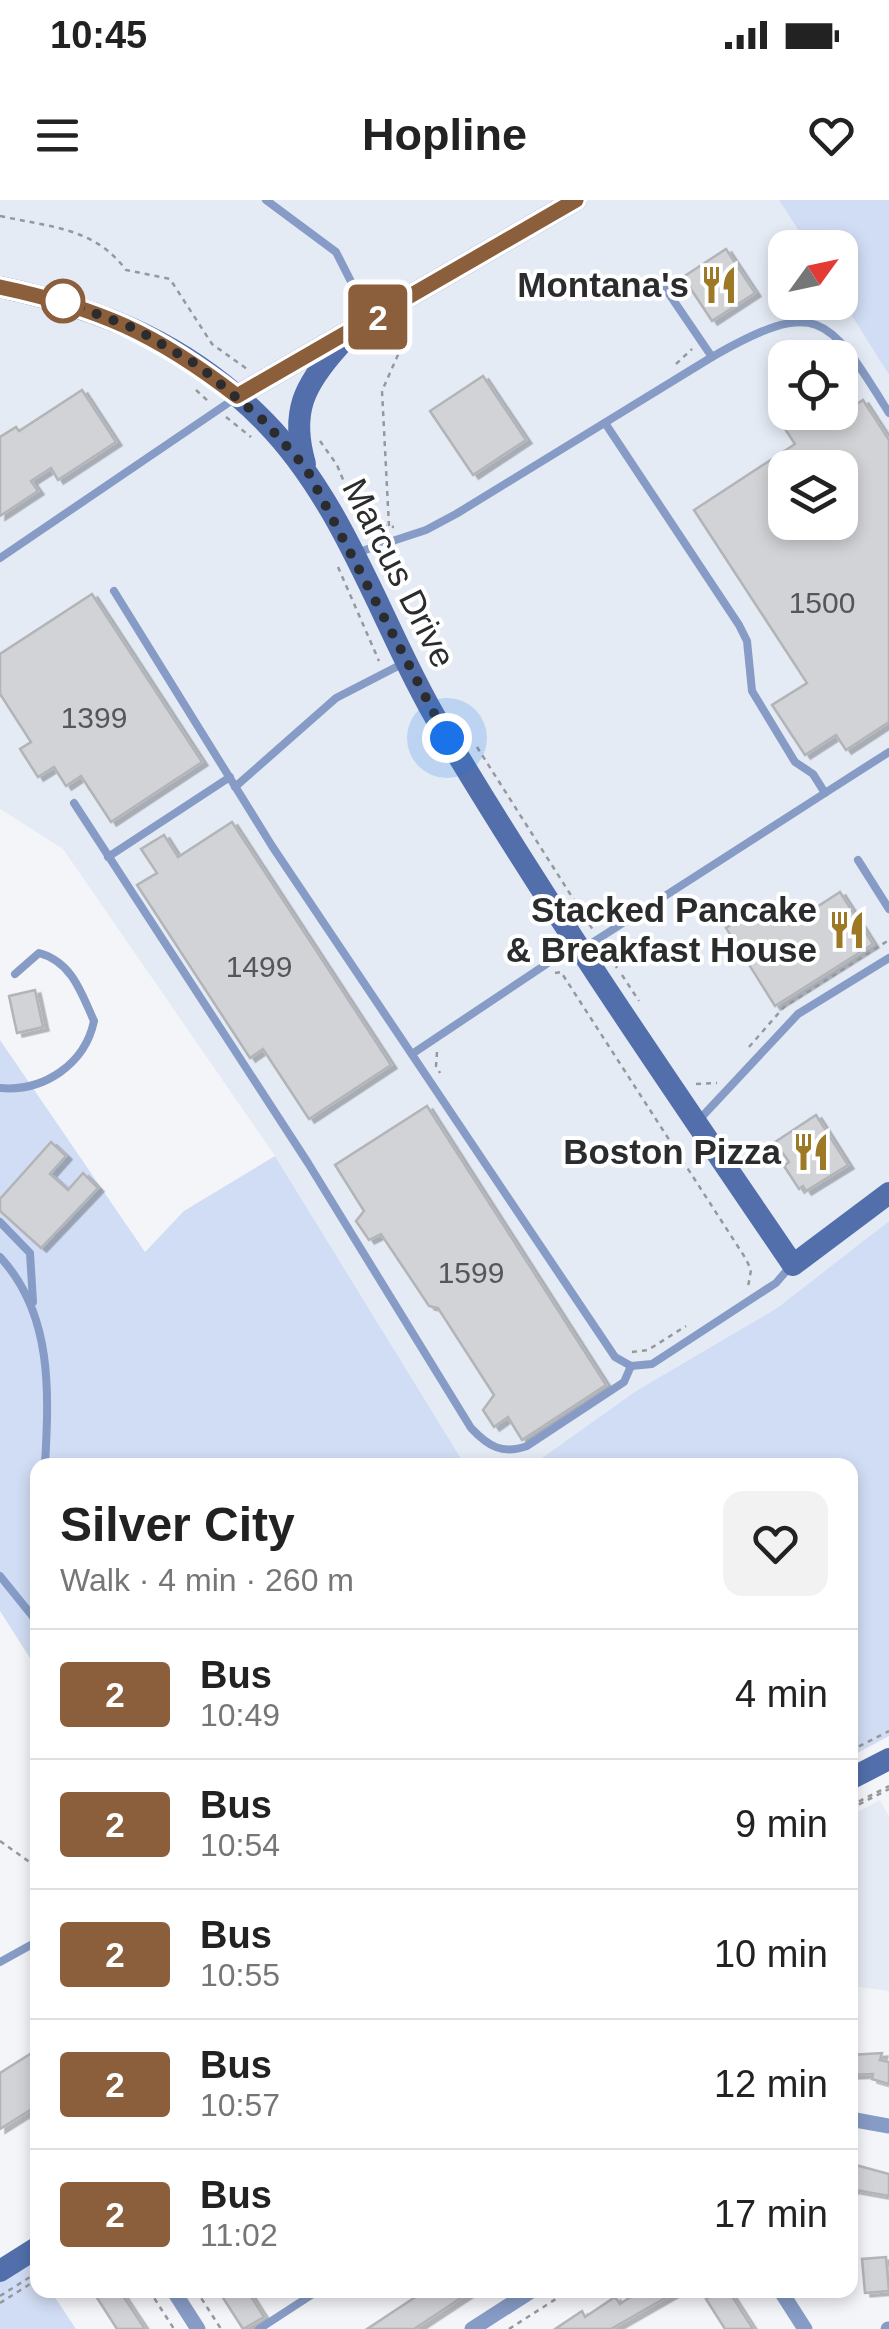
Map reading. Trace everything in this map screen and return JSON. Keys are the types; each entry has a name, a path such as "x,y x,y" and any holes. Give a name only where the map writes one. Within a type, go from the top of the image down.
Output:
{"street":[{"path":"228,404 576,200"},
{"name":"Marcus Drive","path":"0,287 102,313 199,366 228,404 306,468 394,667 792,1265"},
{"path":"306,468 298,430 299,404 305,387 361,327"},
{"path":"792,1265 889,1194"},
{"path":"858,1776 889,1759"},
{"path":"858,2120 889,2126"},
{"path":"0,2271 30,2252"},
{"path":"178,2298 198,2329"},
{"path":"472,2329 520,2298"},
{"path":"785,2298 805,2329"}],"lane":[{"path":"266,200 336,252 361,327"},
{"path":"664,285 712,356"},
{"path":"342,555 426,530 712,356 780,322 823,326 839,336 889,413"},
{"path":"0,558 228,404"},
{"path":"605,422 739,625 747,642 752,691 795,762 813,774 825,793"},
{"path":"114,590 235,787 615,1357 631,1366 652,1364 776,1283 792,1265"},
{"path":"235,787 325,706 394,667"},
{"path":"412,1054 889,752"},
{"path":"108,857 230,777"},
{"path":"74,803 479,1436 497,1448 513,1451 527,1446 624,1382 631,1366"},
{"path":"858,860 889,909"},
{"path":"0,1088 15,1090 56,1075 83,1056 94,1021 65,965 54,958 39,953 15,974"},
{"path":"696,1122 712,1111 798,1014 889,958"},
{"path":"0,1222 30,1252 34,1312 45,1351 46,1458"},
{"path":"0,1258 34,1312"},
{"path":"0,1576 30,1614"},
{"path":"0,1962 30,1945"},
{"path":"259,2329 307,2298"}],"path":[{"path":"390,527 382,391 402,348 394,331"},
{"path":"674,366 703,342"},
{"path":"186,380 228,404 255,441"},
{"path":"361,523 390,527 406,524"},
{"path":"342,555 394,667"},
{"path":"553,974 560,972 746,1259 751,1270 746,1288"},
{"path":"440,1073 436,1060 442,1044"},
{"path":"625,1348 632,1352 648,1350 697,1319"},
{"path":"858,1748 889,1731"},
{"path":"858,1803 889,1787"},
{"path":"0,1841 30,1862"},
{"path":"0,2296 30,2277"},
{"path":"0,2304 30,2284"},
{"path":"154,2298 174,2329"},
{"path":"201,2298 220,2329"},
{"path":"509,2329 557,2298"}],"shaded area":[{"path":"0,200 779,200 798,230 768,230 768,320 854,320 889,375 889,1221 777,1308 636,1391 542,1458 461,1458 275,1156 63,849 0,809"},
{"path":"779,200 889,200 889,375 854,320 858,320 858,230 798,230"},
{"path":"0,1040 145,1252 184,1211 275,1156 461,1458 30,1458 30,1658 0,1611"},
{"path":"889,1221 889,1736 858,1753 858,1458 542,1458 636,1391 777,1308"},
{"path":"880,1800 889,1817 889,1991 858,1987 858,1812"},
{"path":"22,2247 30,2259 30,2298 55,2298 76,2329 0,2329 0,2261"}],"building":[{"name":"Montana's","path":"726,249 755,293 712,321 683,277"},
{"path":"483,376 526,440 473,475 430,411"},
{"path":"82,390 116,442 58,480 51,468 31,481 38,491 0,516 0,437 16,427 19,431"},
{"path":"863,400 889,440 889,722 846,750 836,735 805,755 772,705 807,683 694,510 768,462 768,540 858,540 858,450 786,450 795,444 786,430 858,430 858,403"},
{"path":"92,594 202,762 111,822 81,776 66,786 54,767 38,777 20,749 31,742 0,694 0,654"},
{"path":"232,822 391,1065 309,1119 263,1049 250,1058 137,885 157,873 141,849 164,835 178,857"},
{"path":"840,892 873,944 775,1006 726,928 760,906 770,923 800,904 806,914"},
{"path":"35,990 43,1027 17,1033 9,996"},
{"path":"427,1106 606,1385 522,1440 508,1417 494,1427 483,1410 494,1395 438,1308 429,1306 381,1234 369,1240 356,1221 364,1211 335,1165"},
{"name":"Boston Pizza","path":"816,1115 848,1165 806,1191 803,1186 799,1189 784,1166 789,1162 775,1142"},
{"path":"51,1142 66,1156 50,1174 68,1190 83,1173 98,1188 41,1248 0,1211 0,1199"},
{"path":"882,2053 880,2060 889,2062 889,2084 872,2079 873,2074 858,2075 858,2054"},
{"path":"30,2054 30,2110 0,2129 0,2073"},
{"path":"858,2166 889,2174 889,2196 858,2190"},
{"path":"886,2257 889,2291 865,2293 862,2259"},
{"path":"97,2298 124,2298 145,2329 117,2329"},
{"path":"223,2298 252,2298 264,2317 243,2329"},
{"path":"414,2298 461,2298 414,2329 367,2329"},
{"path":"614,2298 620,2304 629,2298 665,2298 611,2329 555,2329 582,2311 585,2317"},
{"path":"733,2298 753,2329 725,2329 706,2299"}],"bus line":[{"name":"2","path":"0,287 102,313 199,366 237,396 466,268 576,200"}],"place":[{"name":"Montana's","path":"719,285"},
{"name":"Stacked Pancake & Breakfast House","path":"847,930"},
{"name":"Boston Pizza","path":"811,1152"}],"route":[{"path":"63,301 136,329 199,366 264,421 306,468 404,663 447,738"}]}
